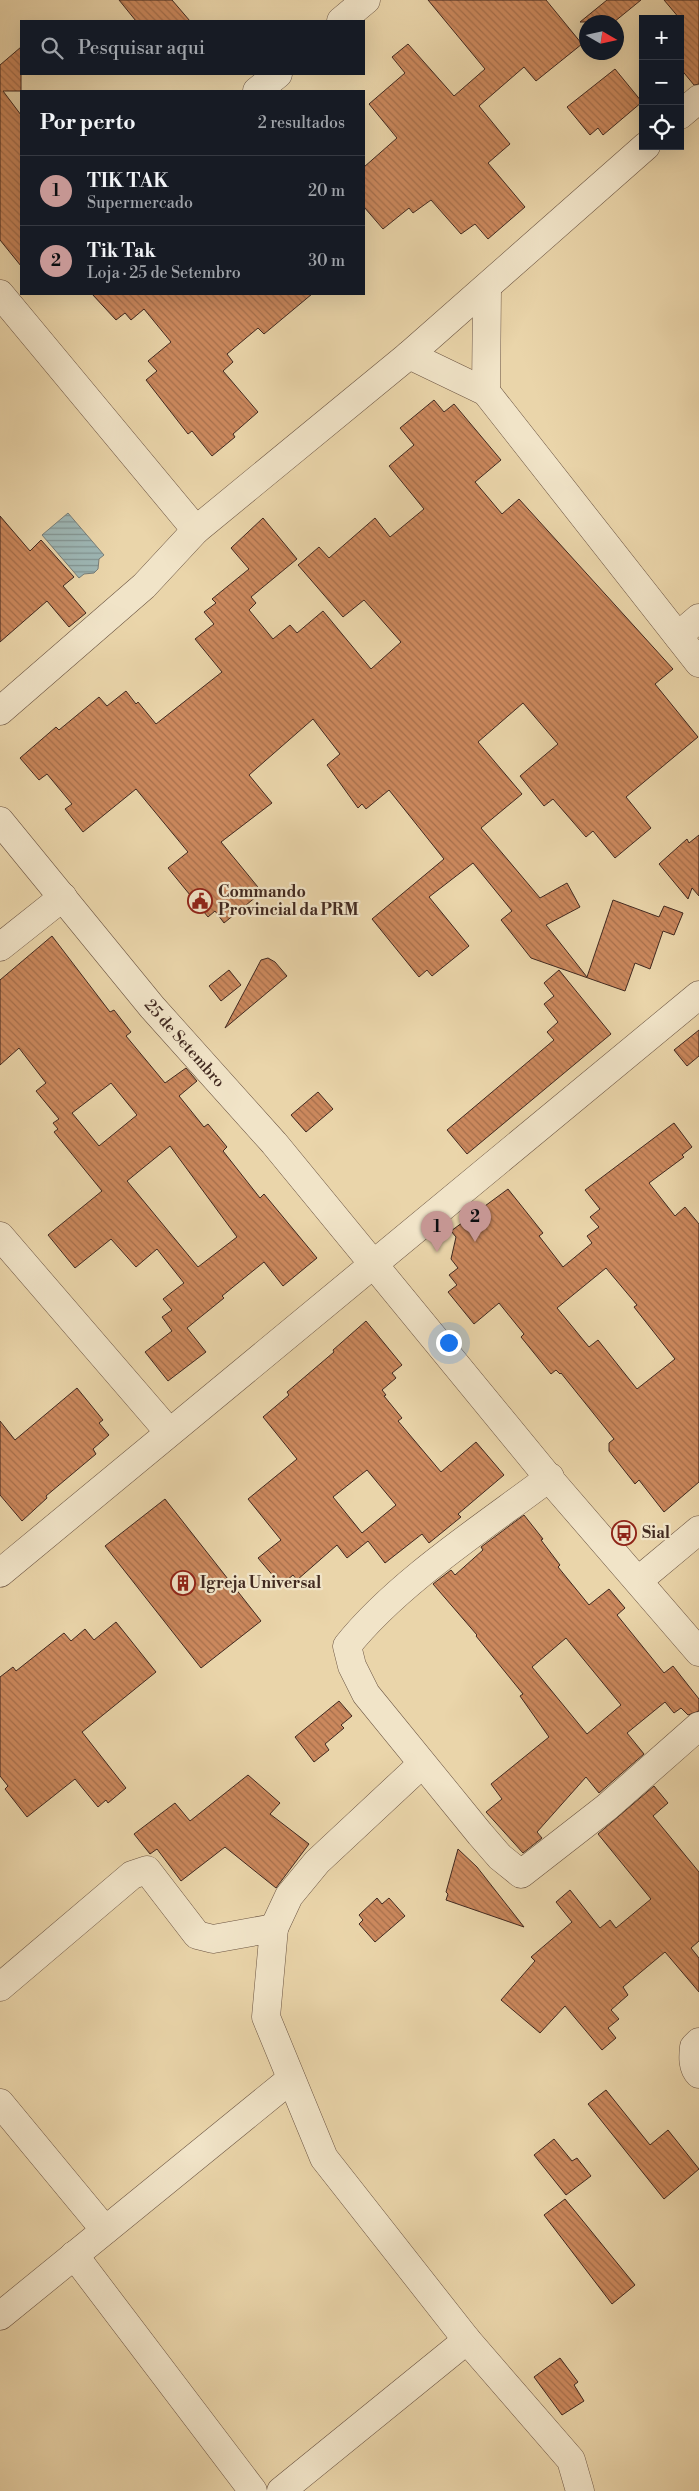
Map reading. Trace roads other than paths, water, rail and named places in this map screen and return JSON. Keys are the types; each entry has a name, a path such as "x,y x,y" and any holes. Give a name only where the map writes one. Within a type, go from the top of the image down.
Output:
{"street":[{"path":"341,20 366,0"},
{"path":"258,90 277,75"},
{"path":"684,112 699,99"},
{"path":"0,711 144,586 196,530 409,355 642,150"},
{"path":"486,392 487,288"},
{"path":"9,295 196,530"},
{"path":"409,355 486,392 699,663"},
{"path":"678,636 699,618"},
{"name":"25 de Setembro","path":"0,821 152,1007 274,1143 553,1483 639,1580 699,1652"},
{"path":"0,947 63,897"},
{"path":"0,1573 373,1262 699,995"},
{"path":"0,1236 169,1432"},
{"path":"550,1477 432,1567 367,1622 347,1646 352,1666 366,1694 421,1765 500,1857 521,1874 607,1807 699,1726"},
{"path":"639,1580 699,1530"},
{"path":"421,1765 317,1862 290,1896 274,1928 266,2017 324,2158 467,2340 571,2460 578,2490"},
{"path":"0,1987 132,1874 147,1870 197,1935 213,1939 274,1928"},
{"path":"699,2042 694,2046 694,2058 695,2070 699,2074"},
{"path":"0,2316 291,2079"},
{"path":"0,2103 106,2230"},
{"path":"74,2255 253,2491"},
{"path":"281,2491 467,2340"}],"water":[{"path":"68,513 104,555 99,559 98,569 94,573 84,574 79,578 42,535"}],"place":[{"name":"Commando Provincial da PRM","path":"200,901"},
{"name":"Tik Tak","path":"475,1242"},
{"name":"TIK TAK","path":"437,1252"},
{"name":"Sial","path":"624,1533"},
{"name":"Igreja Universal","path":"183,1583"}]}
